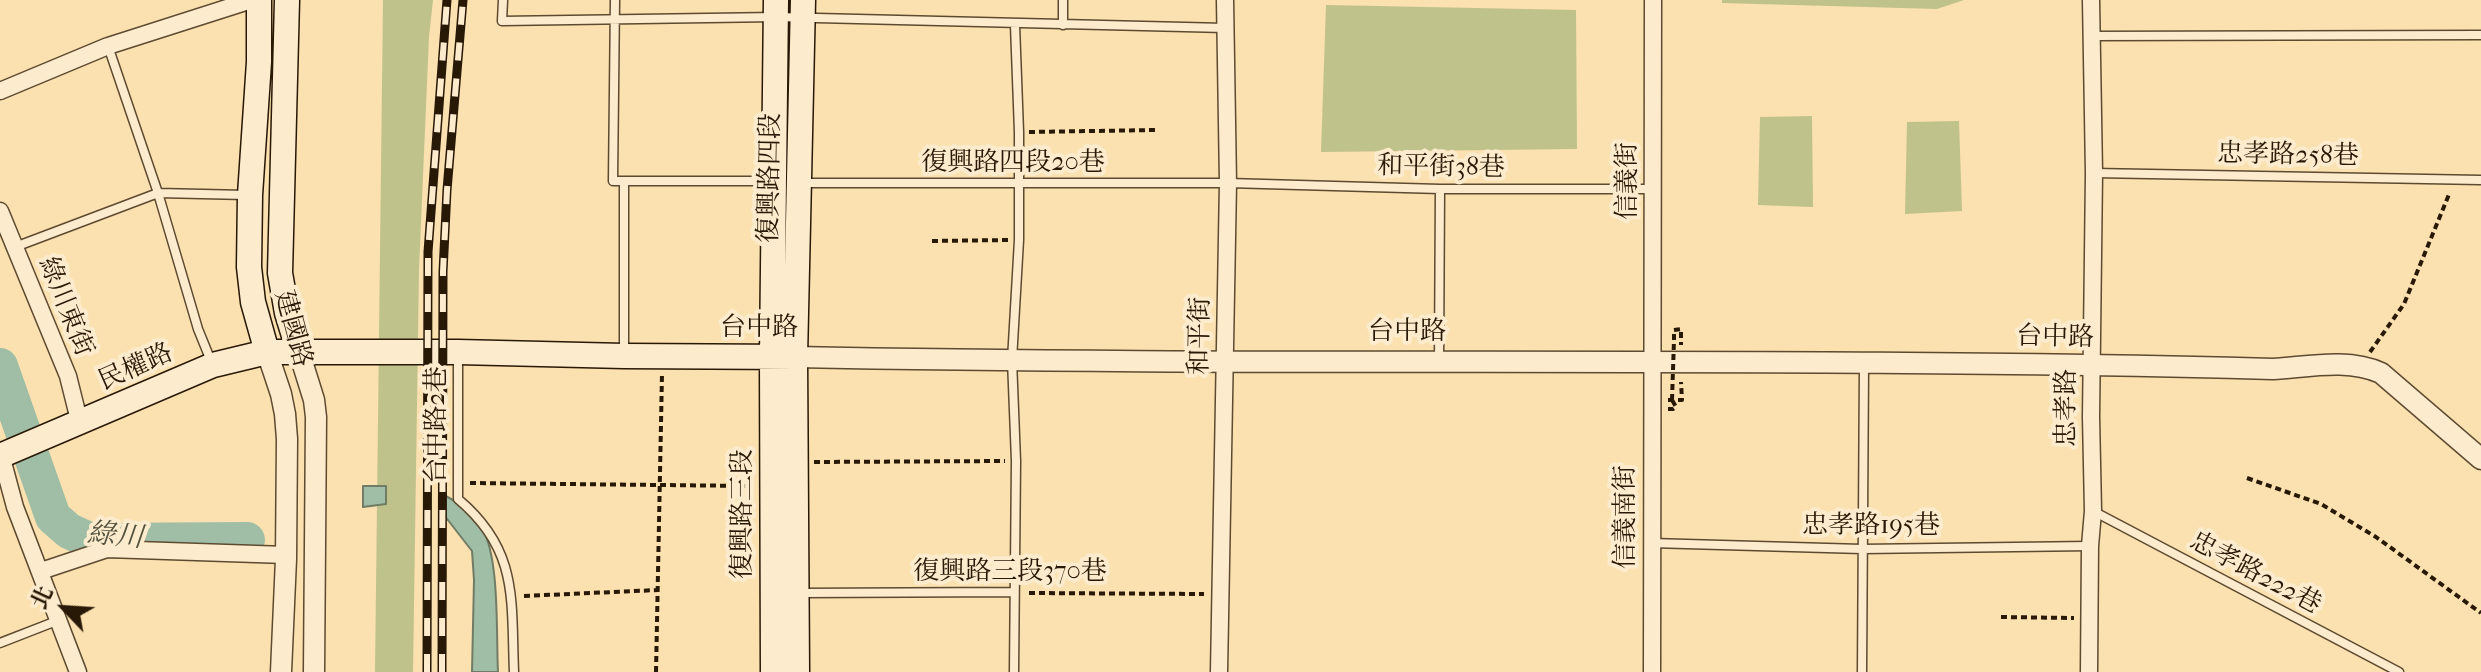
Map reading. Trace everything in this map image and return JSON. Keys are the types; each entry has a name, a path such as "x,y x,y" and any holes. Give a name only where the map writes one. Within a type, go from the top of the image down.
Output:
{"main road":[{"name":"建國路","path":"259,0 249,267 253,302 267,352"},
{"name":"建國路","path":"287,0 280,273 287,313 299,352"},
{"name":"復興路四段","path":"776,9 786,182 784,357"},
{"name":"復興路四段","path":"786,182 803,10"},
{"name":"民權路","path":"6,452 80,424 213,365 267,352 299,352"},
{"name":"台中路","path":"299,352 784,357"},
{"name":"復興路三段","path":"784,357 795,461 797,672"},
{"name":"復興路三段","path":"773,672 771,486 784,357"}],"street":[{"path":"0,91 108,46 252,0"},
{"name":"和平街","path":"1219,672 1228,183 1225,0"},
{"name":"信義街","path":"1651,363 1653,0"},
{"name":"忠孝路","path":"2089,672 2093,511 2091,0"},
{"name":"綠川東街","path":"0,211 68,376 80,424"},
{"name":"建國路","path":"267,352 285,414 286,555 281,672"},
{"name":"建國路","path":"299,352 316,417 314,672"},
{"name":"台中路","path":"784,357 2273,369 2339,365 2370,369 2388,379 2481,459"},
{"name":"信義南街","path":"1651,363 1652,672"},
{"path":"6,452 15,507 78,672"},
{"path":"41,571 107,549 286,555"}],"lane":[{"path":"503,0 502,21 614,21 776,9 1015,25 1225,28"},
{"path":"614,21 615,0"},
{"path":"1063,0 1063,25"},
{"name":"復興路四段20巷","path":"614,21 613,181 1228,183"},
{"path":"1014,672 1016,461 1012,360 1019,240 1015,25"},
{"path":"2091,36 2481,35"},
{"path":"108,46 158,193 198,329 213,365"},
{"name":"忠孝路258巷","path":"2094,173 2481,180"},
{"path":"624,181 624,356"},
{"name":"和平街38巷","path":"1228,183 1440,189 1653,189"},
{"path":"1439,361 1440,189"},
{"path":"15,247 158,193 250,195"},
{"name":"台中路2巷","path":"458,352 458,499 486,526 500,550 509,575 514,672"},
{"path":"1862,672 1864,364"},
{"name":"忠孝路222巷","path":"2093,511 2399,672"},
{"name":"忠孝路195巷","path":"1650,543 1862,549 2090,546"},
{"name":"復興路三段370巷","path":"798,593 1014,592"},
{"path":"0,643 59,620"}],"path":[{"path":"1019,132 1155,130"},
{"path":"2359,367 2404,304 2455,180"},
{"path":"932,241 1019,240"},
{"path":"1672,400 1674,330 1681,329 1681,342"},
{"path":"656,672 662,356"},
{"path":"795,461 1016,461"},
{"path":"2247,478 2321,504 2376,537 2481,613"},
{"path":"458,483 771,486"},
{"path":"511,597 658,590"},
{"name":"復興路三段370巷","path":"1014,592 1221,594"},
{"path":"2001,617 2089,619"}],"green space":[{"path":"383,0 433,0 419,269 413,672 375,672"},
{"path":"1722,0 1964,0 1937,9 1722,3"},
{"path":"1326,5 1576,10 1577,149 1321,152"},
{"path":"1812,116 1813,207 1758,205 1760,117"},
{"path":"1959,121 1962,211 1905,214 1907,122"}],"shaded area":[{"path":"363,486 386,486 386,504 363,507"},
{"path":"444,495 475,518 488,541 494,577 498,672 472,672 472,551 444,515"}],"waterway":[{"name":"綠川","path":"0,366 53,517 69,531 91,541 247,540"}],"railway":[{"path":"427,672 428,252 447,0"},
{"path":"442,672 443,272 463,0"}]}
